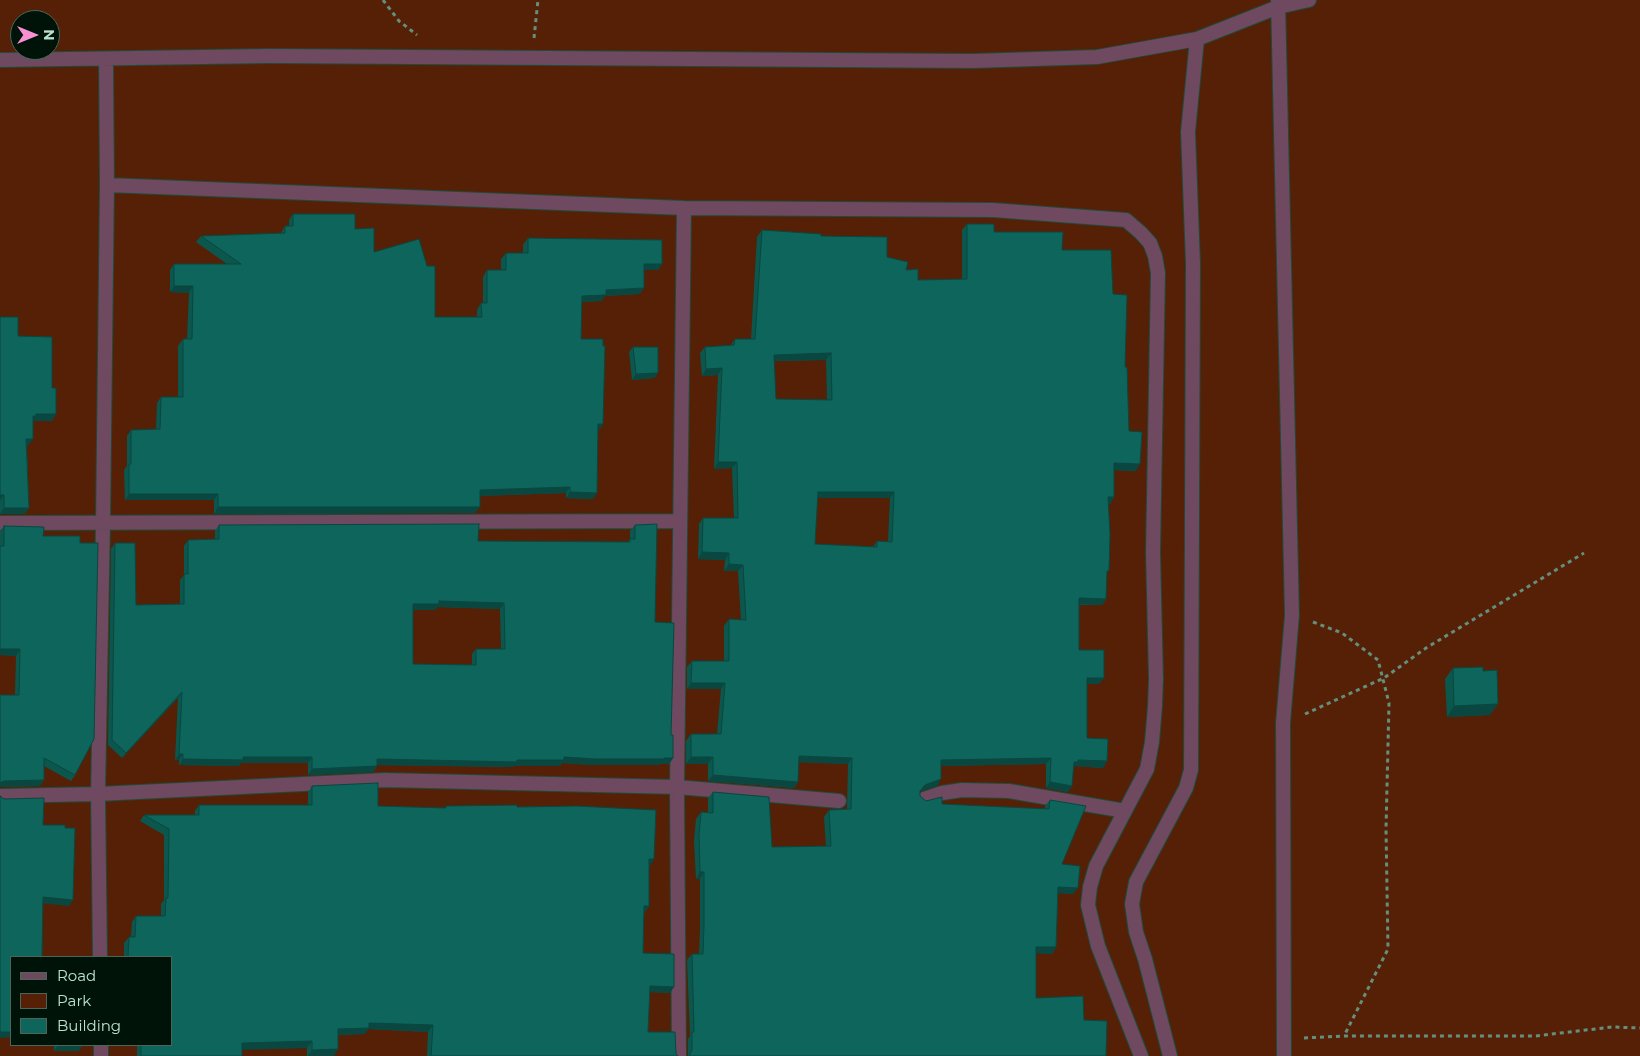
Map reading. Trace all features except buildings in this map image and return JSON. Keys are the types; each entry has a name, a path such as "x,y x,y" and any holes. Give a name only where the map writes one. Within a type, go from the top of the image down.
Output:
{"street":[{"path":"0,60 106,60 268,56 973,61 1096,57 1197,40 1278,4 1309,0"},
{"path":"1278,4 1292,615 1284,723 1284,1056"},
{"path":"1170,1056 1145,959 1136,932 1132,904 1136,882 1186,788 1191,770 1193,264 1188,132 1197,40"},
{"path":"100,956 98,794 104,523 107,185 106,60"},
{"path":"107,185 684,208 993,210 1126,220 1150,243 1158,273 1153,552 1155,706 1148,768 1096,866 1090,887 1088,905 1098,946 1141,1056"},
{"path":"679,1056 677,787 684,208"},
{"path":"0,523 680,521"},
{"path":"0,796 98,794 385,780 677,787 839,801"},
{"path":"924,799 942,793 962,790 1009,791 1125,810"}],"path":[{"path":"383,0 399,21 448,58"},
{"path":"532,59 538,0"},
{"path":"1284,723 1384,678 1426,648 1584,553"},
{"path":"1292,615 1342,632 1378,660 1389,703 1386,829 1388,949 1344,1036"},
{"path":"1285,1040 1344,1036 1535,1036 1612,1027 1640,1028"}],"green space":[{"path":"0,0 1640,0 1640,1056 0,1056"}]}
